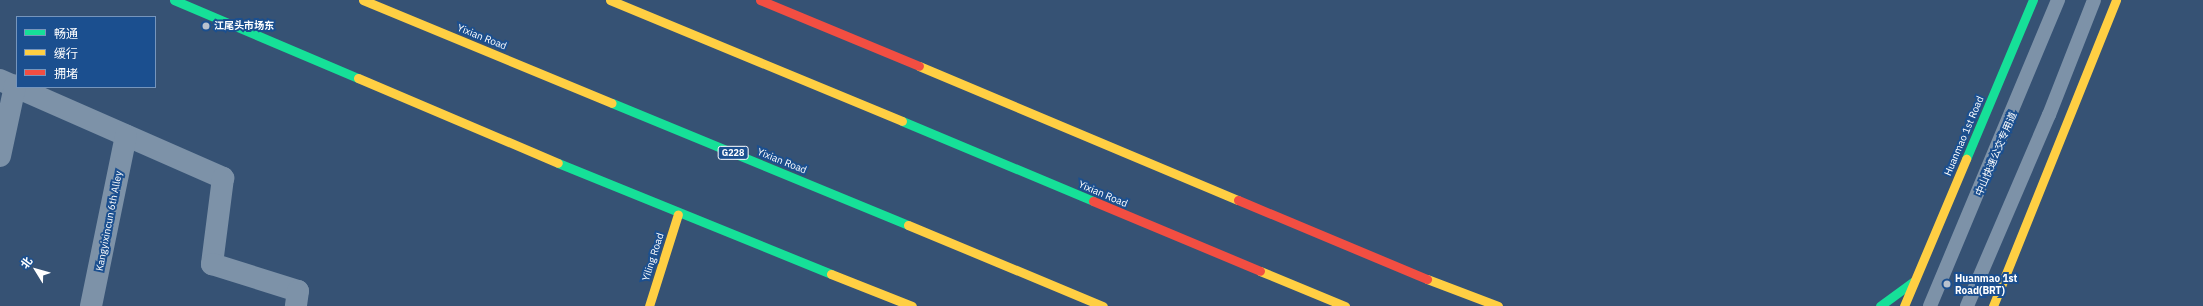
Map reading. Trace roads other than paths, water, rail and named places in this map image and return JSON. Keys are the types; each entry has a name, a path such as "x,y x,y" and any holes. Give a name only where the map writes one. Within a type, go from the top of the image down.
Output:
{"main road":[{"path":"174,0 678,214 912,306"},
{"name":"Yixian Road","path":"363,0 1103,306"},
{"name":"Yixian Road","path":"610,0 1345,306"},
{"path":"760,0 1444,286 1498,306"},
{"name":"Huanmao 1st Road","path":"1904,306 2033,0"},
{"path":"1993,306 2116,0"},
{"name":"Yiling Road","path":"649,306 678,214"},
{"path":"2007,299 2009,264"},
{"path":"1880,306 1915,280"}],"street":[{"path":"0,156 8,83"},
{"path":"19,88 223,178 212,264 298,291 296,306"},
{"name":"Kangyixincun 6th Alley","path":"91,306 126,136"}],"lane":[{"name":"中山快速公交专用道","path":"1930,306 2058,0"},
{"path":"1967,306 2049,115 2094,0"}],"place":[{"name":"江尾头市场东","path":"206,26"},
{"name":"Huanmao 1st Road(BRT)","path":"1947,284"}]}
